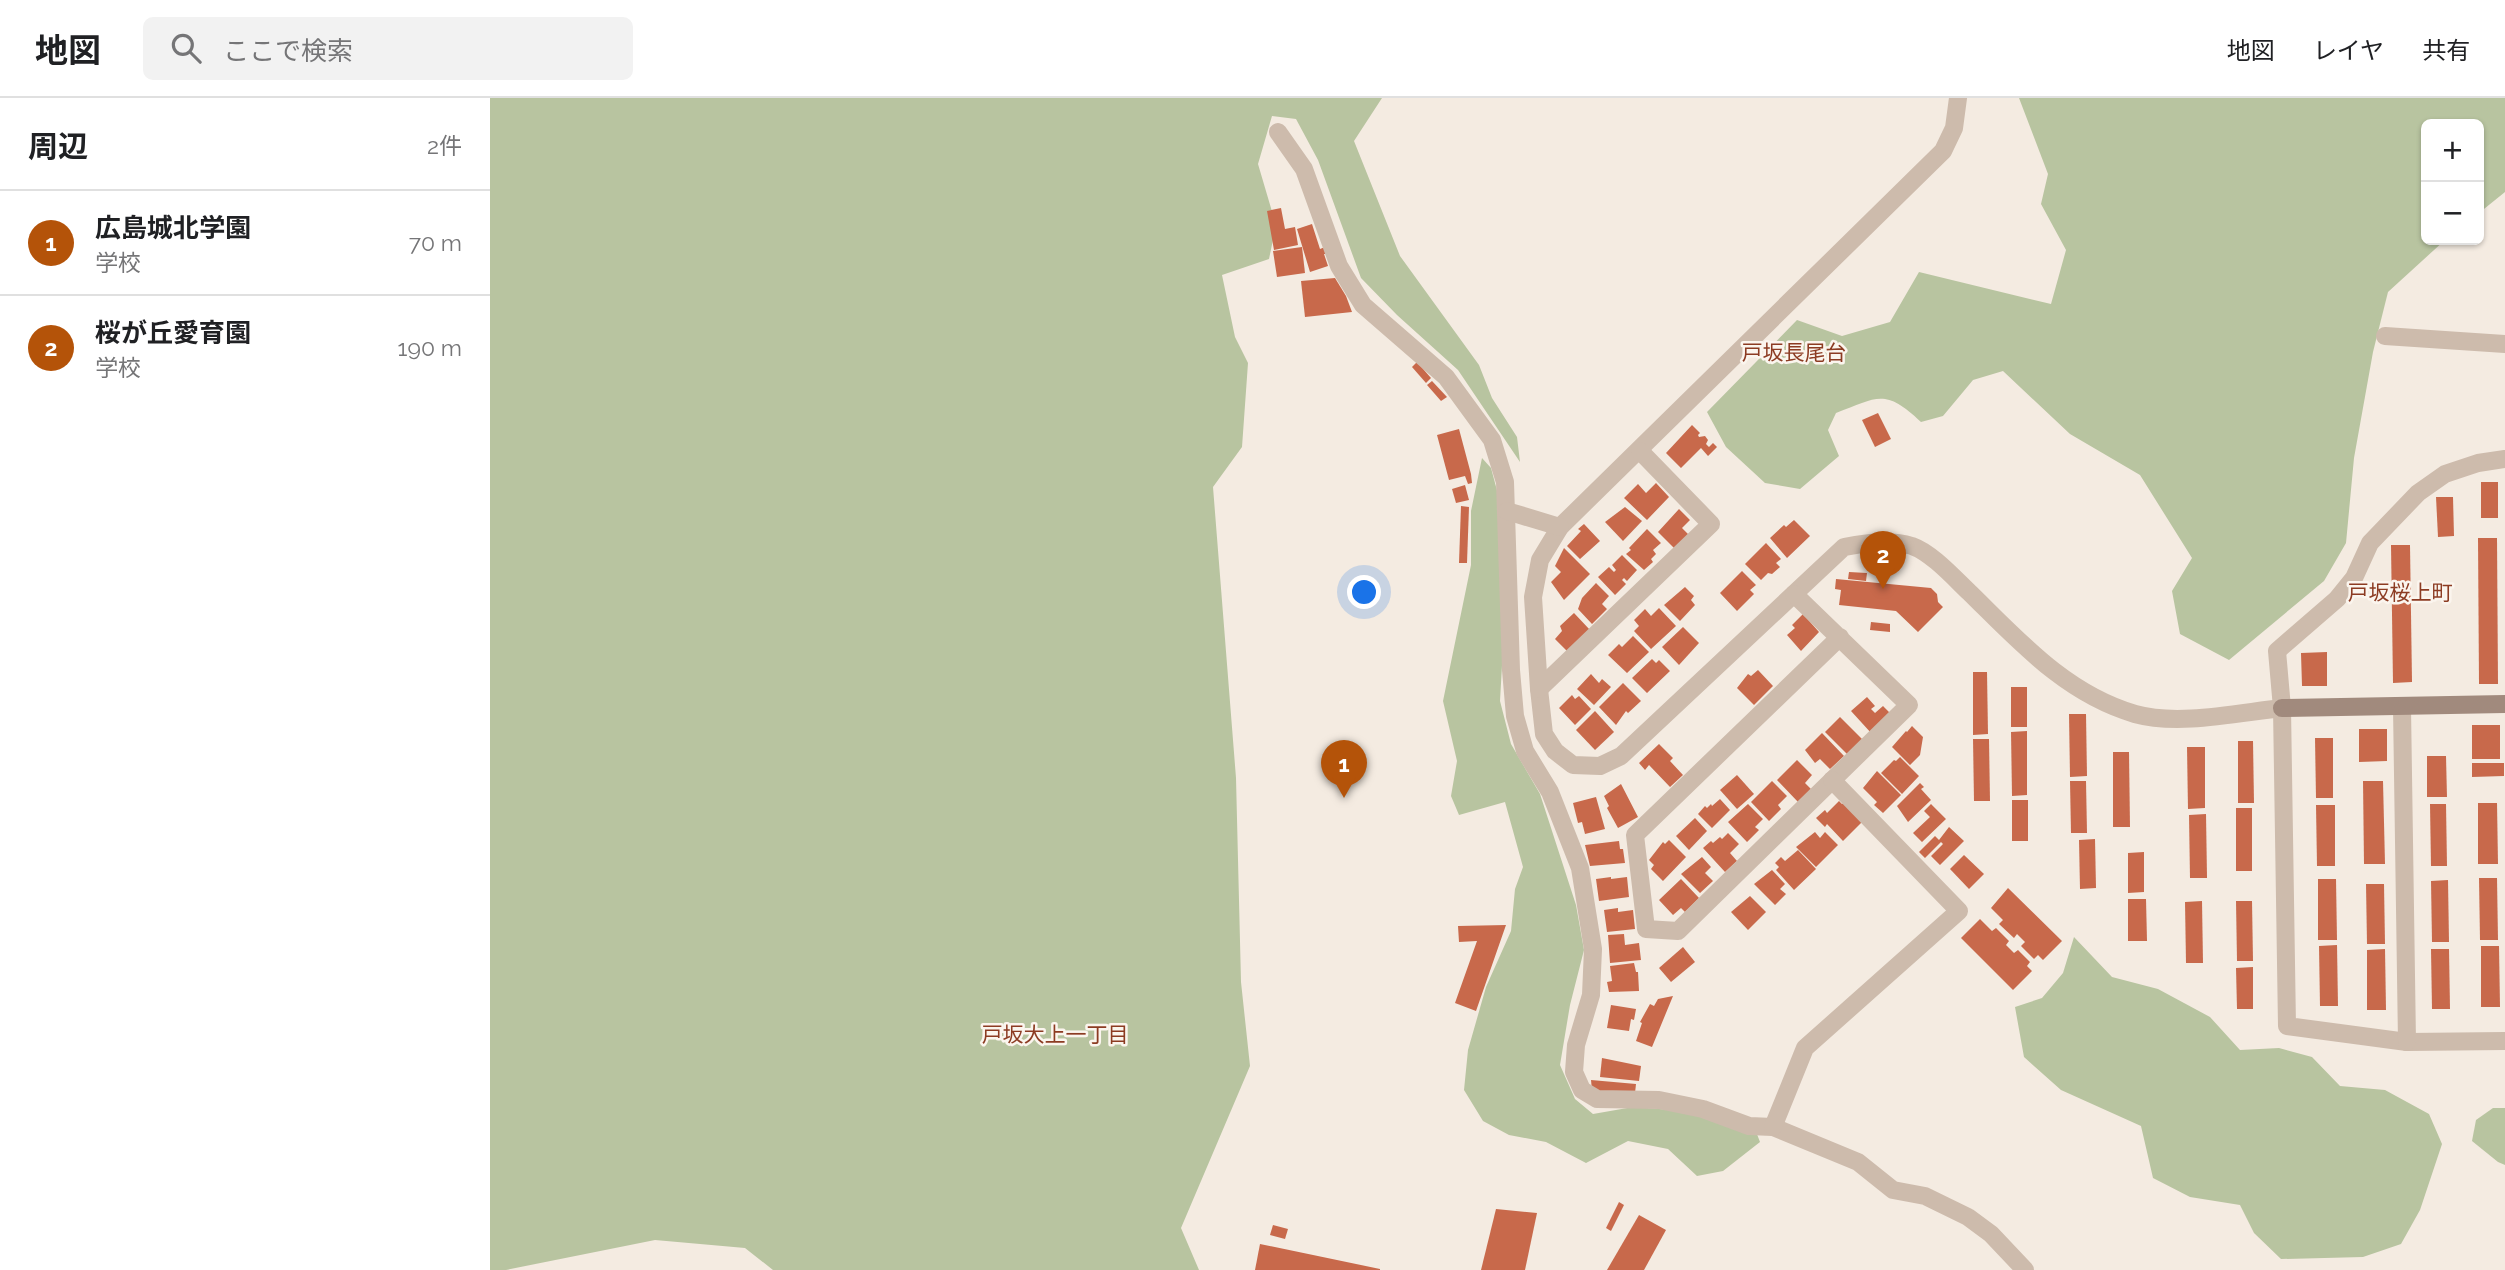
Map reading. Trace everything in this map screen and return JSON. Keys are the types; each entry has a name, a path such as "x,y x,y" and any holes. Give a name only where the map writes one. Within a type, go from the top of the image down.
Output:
{"street":[{"path":"1958,98 1954,128 1942,151 1560,527 1540,560 1533,597 1544,734 1555,751 1573,765 1600,766 1621,756 1844,547 1881,541 1914,547 1943,567 2040,661 2069,684 2102,702 2137,715 2173,719 2282,709 2505,704"},
{"path":"1278,132 1304,169 1339,266 1363,305 1446,377 1492,440 1506,482 1511,670 1515,716 1525,751 1550,792 1580,868 1593,949 1591,996 1576,1045 1574,1072 1582,1090 1597,1099 1659,1100 1703,1109 1749,1126 1773,1127 1858,1162 1892,1190 1925,1196 1968,1217 1991,1234 2025,1270"},
{"path":"2385,336 2505,344"},
{"path":"1539,689 1711,524 1640,450"},
{"path":"2505,459 2478,463 2445,474 2418,493 2392,517 2370,543 2354,578 2336,599 2277,651 2282,709 2287,1026 2407,1042 2505,1041"},
{"path":"1507,511 1560,527"},
{"path":"1794,594 1840,637 1909,705 1678,931 1646,929 1636,835 1840,637"},
{"path":"2402,707 2407,1042"},
{"path":"1773,1127 1805,1048 1959,911 1832,780"}],"green space":[{"path":"490,98 1382,98 1354,141 1400,256 1479,365 1492,398 1517,437 1520,462 1458,370 1361,278 1318,160 1296,119 1272,116 1258,164 1276,225 1269,259 1222,275 1235,337 1248,363 1242,447 1213,487 1236,778 1241,982 1250,1066 1181,1228 1199,1270 773,1270 745,1248 655,1240 506,1270 490,1270"},
{"path":"2019,98 2505,98 2505,192 2484,209 2484,119 2421,119 2421,245 2440,245 2388,292 2373,352 2354,458 2346,543 2324,581 2229,660 2180,634 2172,591 2192,558 2140,475 2070,434 2003,371 1973,380 1943,416 1921,422 1898,404 1881,399 1836,413 1828,430 1839,456 1800,489 1765,483 1726,447 1707,412 1797,320 1842,336 1890,322 1919,272 2051,304 2066,250 2041,204 2048,174"},
{"path":"1482,458 1491,468 1499,498 1504,630 1500,701 1511,744 1540,794 1576,905 1584,950 1570,1005 1560,1065 1575,1099 1593,1114 1633,1107 1686,1111 1755,1129 1760,1142 1723,1171 1697,1176 1668,1149 1628,1141 1586,1163 1546,1142 1509,1135 1483,1121 1464,1090 1468,1050 1486,987 1511,931 1515,889 1523,867 1505,802 1459,815 1451,796 1457,761 1443,701 1471,565 1471,511"},
{"path":"2074,937 2112,977 2158,989 2210,1017 2240,1050 2279,1048 2312,1057 2340,1086 2385,1090 2429,1114 2442,1144 2420,1210 2401,1244 2363,1257 2281,1259 2254,1233 2240,1205 2190,1197 2153,1178 2141,1126 2061,1090 2024,1057 2015,1007 2042,998 2063,973"},
{"path":"2493,1108 2505,1108 2505,1165 2472,1141 2476,1120"}],"building":[{"path":"1281,208 1285,229 1295,227 1298,245 1274,250 1267,211"},
{"path":"1312,224 1320,249 1325,247 1328,266 1310,272 1297,229"},
{"path":"1302,247 1305,273 1277,277 1273,251"},
{"path":"1335,278 1352,312 1305,317 1301,281"},
{"path":"1417,362 1431,378 1426,383 1412,367"},
{"path":"1432,381 1447,397 1441,401 1427,385"},
{"path":"1878,413 1891,439 1875,447 1862,420"},
{"path":"1692,425 1700,433 1699,437 1705,436 1709,447 1713,443 1717,447 1708,456 1701,448 1681,468 1666,453"},
{"path":"1459,429 1471,474 1472,483 1468,484 1465,476 1449,480 1437,435"},
{"path":"2481,482 2498,482 2498,518 2481,518"},
{"path":"1656,483 1669,497 1647,520 1624,498 1638,484 1646,493"},
{"path":"1465,485 1469,500 1456,503 1452,489"},
{"path":"2436,497 2453,497 2454,536 2438,537"},
{"path":"1461,506 1469,507 1467,563 1459,563"},
{"path":"1625,507 1642,521 1623,541 1605,522"},
{"path":"1679,509 1690,520 1682,528 1689,535 1675,549 1658,532"},
{"path":"1794,520 1810,536 1787,558 1770,538"},
{"path":"1584,524 1600,541 1580,559 1567,546"},
{"path":"1647,529 1661,543 1653,550 1656,554 1651,559 1653,562 1644,570 1626,554"},
{"path":"2478,538 2497,538 2498,684 2479,684"},
{"path":"1766,543 1781,559 1776,563 1780,567 1761,580 1745,564"},
{"path":"2391,545 2410,545 2412,682 2393,683"},
{"path":"1564,548 1590,574 1564,600 1551,582 1561,572 1555,566"},
{"path":"1622,555 1637,570 1627,581 1624,578 1622,580 1626,584 1615,595 1598,577 1609,567 1614,572 1616,570 1612,565"},
{"path":"1742,571 1756,585 1750,590 1754,594 1737,611 1720,593"},
{"path":"1849,572 1867,573 1866,581 1848,579"},
{"path":"1836,579 1931,588 1943,607 1918,632 1896,611 1839,605 1841,590 1835,589"},
{"path":"1596,583 1609,596 1602,604 1607,609 1592,624 1578,609 1582,598"},
{"path":"1685,587 1694,596 1691,600 1695,605 1680,621 1664,605"},
{"path":"1659,608 1676,626 1651,649 1634,631 1639,626 1634,620 1645,609 1651,616"},
{"path":"1574,613 1590,630 1568,652 1555,639 1562,631 1560,626"},
{"path":"1803,614 1819,632 1801,651 1787,635 1795,628 1792,625"},
{"path":"1871,622 1890,624 1890,632 1870,630"},
{"path":"1683,627 1699,643 1679,665 1662,647"},
{"path":"1633,636 1649,652 1627,673 1608,655 1619,644 1622,647"},
{"path":"2327,652 2327,686 2302,686 2301,653"},
{"path":"1652,659 1656,663 1659,660 1670,671 1647,693 1632,678"},
{"path":"1758,670 1773,686 1754,705 1737,688 1748,674 1751,676"},
{"path":"1973,672 1987,672 1988,734 1973,735"},
{"path":"1591,674 1599,683 1602,679 1611,687 1594,705 1577,689"},
{"path":"1623,683 1641,701 1628,713 1626,711 1616,725 1599,707"},
{"path":"2011,687 2027,687 2027,727 2011,727"},
{"path":"1572,695 1575,699 1579,696 1591,709 1575,725 1559,708"},
{"path":"1867,697 1875,706 1871,709 1875,713 1883,706 1892,715 1872,734 1851,711"},
{"path":"1595,711 1614,732 1595,750 1576,730"},
{"path":"2069,714 2086,714 2087,776 2070,777"},
{"path":"1840,717 1863,740 1848,755 1825,732"},
{"path":"2472,725 2500,725 2500,759 2472,759"},
{"path":"1912,726 1923,737 1920,755 1910,765 1892,747"},
{"path":"2359,729 2387,729 2387,761 2359,762"},
{"path":"2027,731 2027,795 2012,796 2011,732"},
{"path":"1822,733 1844,756 1830,769 1820,759 1815,763 1805,750"},
{"path":"2315,738 2333,738 2333,798 2316,798"},
{"path":"1973,739 1989,739 1990,801 1974,801"},
{"path":"2238,741 2253,741 2254,803 2238,803"},
{"path":"1659,744 1673,758 1670,761 1683,775 1670,787 1649,765 1645,770 1639,763"},
{"path":"2187,747 2205,747 2205,808 2188,809"},
{"path":"2113,752 2129,752 2130,827 2113,827"},
{"path":"2427,756 2446,756 2447,797 2427,797"},
{"path":"1900,757 1919,776 1902,794 1881,773"},
{"path":"1797,760 1812,775 1805,783 1811,789 1798,802 1777,780"},
{"path":"2472,763 2504,763 2504,776 2472,777"},
{"path":"1877,771 1901,795 1883,813 1874,805 1877,802 1863,788"},
{"path":"1737,775 1754,794 1737,809 1720,790"},
{"path":"1772,781 1787,796 1778,805 1781,809 1769,821 1751,802"},
{"path":"2070,781 2086,781 2087,833 2071,833"},
{"path":"2363,781 2383,781 2385,864 2364,864"},
{"path":"1920,783 1924,787 1921,789 1931,800 1908,822 1897,806"},
{"path":"1621,784 1638,817 1618,828 1604,796"},
{"path":"1596,797 1605,829 1585,834 1582,822 1578,823 1573,803"},
{"path":"1720,799 1730,810 1712,828 1698,814 1705,806 1712,806"},
{"path":"2012,800 2028,800 2028,841 2012,841"},
{"path":"1839,801 1862,822 1843,841 1827,824 1825,827 1816,818 1825,810 1827,813"},
{"path":"2478,803 2497,803 2498,864 2478,864"},
{"path":"1748,804 1763,819 1755,827 1759,830 1747,842 1728,822"},
{"path":"1931,804 1946,819 1922,842 1913,833 1930,817 1924,811"},
{"path":"2430,804 2446,804 2447,866 2431,866"},
{"path":"2316,805 2335,805 2335,866 2317,866"},
{"path":"2236,808 2252,808 2252,871 2236,871"},
{"path":"2206,814 2207,878 2190,878 2189,815"},
{"path":"1695,818 1707,831 1689,850 1676,836"},
{"path":"1949,827 1964,841 1940,865 1931,856 1943,844 1941,842 1925,858 1919,852 1935,836 1939,840"},
{"path":"1815,832 1820,838 1825,832 1838,845 1816,867 1796,847"},
{"path":"1728,833 1739,844 1730,853 1737,861 1725,872 1703,848"},
{"path":"2095,839 2096,888 2080,889 2079,840"},
{"path":"1669,840 1686,857 1663,881 1651,869 1654,865 1649,860 1663,842 1665,844"},
{"path":"1619,841 1625,863 1590,866 1585,845"},
{"path":"1798,850 1816,869 1794,890 1776,870 1779,867 1775,863 1781,857 1785,861"},
{"path":"2144,852 2144,892 2128,893 2128,853"},
{"path":"1964,855 1984,874 1969,889 1950,869"},
{"path":"1702,857 1711,867 1705,873 1713,881 1700,893 1681,874"},
{"path":"1772,870 1785,884 1780,889 1786,894 1775,905 1754,884"},
{"path":"1627,877 1629,897 1599,901 1596,879"},
{"path":"2479,878 2497,878 2498,940 2480,940"},
{"path":"1681,879 1699,898 1685,912 1681,908 1673,915 1659,900"},
{"path":"2318,879 2336,879 2337,940 2318,940"},
{"path":"2448,880 2449,942 2432,942 2431,881"},
{"path":"2366,884 2384,884 2385,944 2367,944"},
{"path":"2008,888 2062,941 2043,960 2038,955 2034,959 2021,946 2025,942 2017,934 2014,938 1999,924 2003,920 1991,908"},
{"path":"1750,896 1766,912 1748,930 1731,912"},
{"path":"2128,899 2146,899 2147,941 2128,941"},
{"path":"2202,901 2203,963 2186,963 2185,902"},
{"path":"2236,901 2252,901 2253,961 2237,961"},
{"path":"1618,908 1618,912 1633,910 1635,929 1607,932 1604,910"},
{"path":"1980,919 1992,931 1996,928 2009,941 2006,945 2014,953 2018,950 2030,962 2027,966 2032,971 2013,990 1961,938"},
{"path":"1506,925 1476,1011 1455,1003 1477,941 1459,942 1458,926"},
{"path":"1624,934 1625,945 1639,943 1641,960 1610,963 1608,935"},
{"path":"2337,945 2338,1006 2320,1006 2319,946"},
{"path":"2481,946 2499,946 2500,1007 2481,1007"},
{"path":"1683,947 1695,962 1671,982 1659,968"},
{"path":"2385,949 2386,1010 2367,1010 2367,950"},
{"path":"2431,949 2449,949 2450,1009 2432,1009"},
{"path":"1634,963 1638,972 1639,991 1609,992 1607,982 1612,981 1610,966"},
{"path":"2253,967 2253,1009 2237,1009 2236,968"},
{"path":"1673,996 1652,1047 1636,1041 1642,1023 1640,1022 1650,1004 1654,1006 1658,999"},
{"path":"1611,1005 1636,1009 1629,1031 1607,1028"},
{"path":"1602,1058 1641,1066 1639,1081 1600,1077"},
{"path":"1591,1080 1636,1084 1635,1093 1609,1096 1592,1090"},
{"path":"1619,1202 1624,1205 1611,1231 1606,1228"},
{"path":"1496,1209 1537,1213 1525,1270 1481,1270"},
{"path":"1639,1215 1666,1230 1644,1270 1607,1270"},
{"path":"1273,1225 1288,1229 1285,1239 1270,1235"},
{"path":"1260,1244 1380,1269 1380,1270 1255,1270"}],"place":[{"name":"桜が丘愛育園","path":"1883,589"},
{"name":"広島城北学園","path":"1344,798"}],"district":[{"name":"戸坂長尾台","path":"1794,353"},
{"name":"戸坂桜上町","path":"2400,593"},
{"name":"戸坂大上一丁目","path":"1055,1035"}]}
